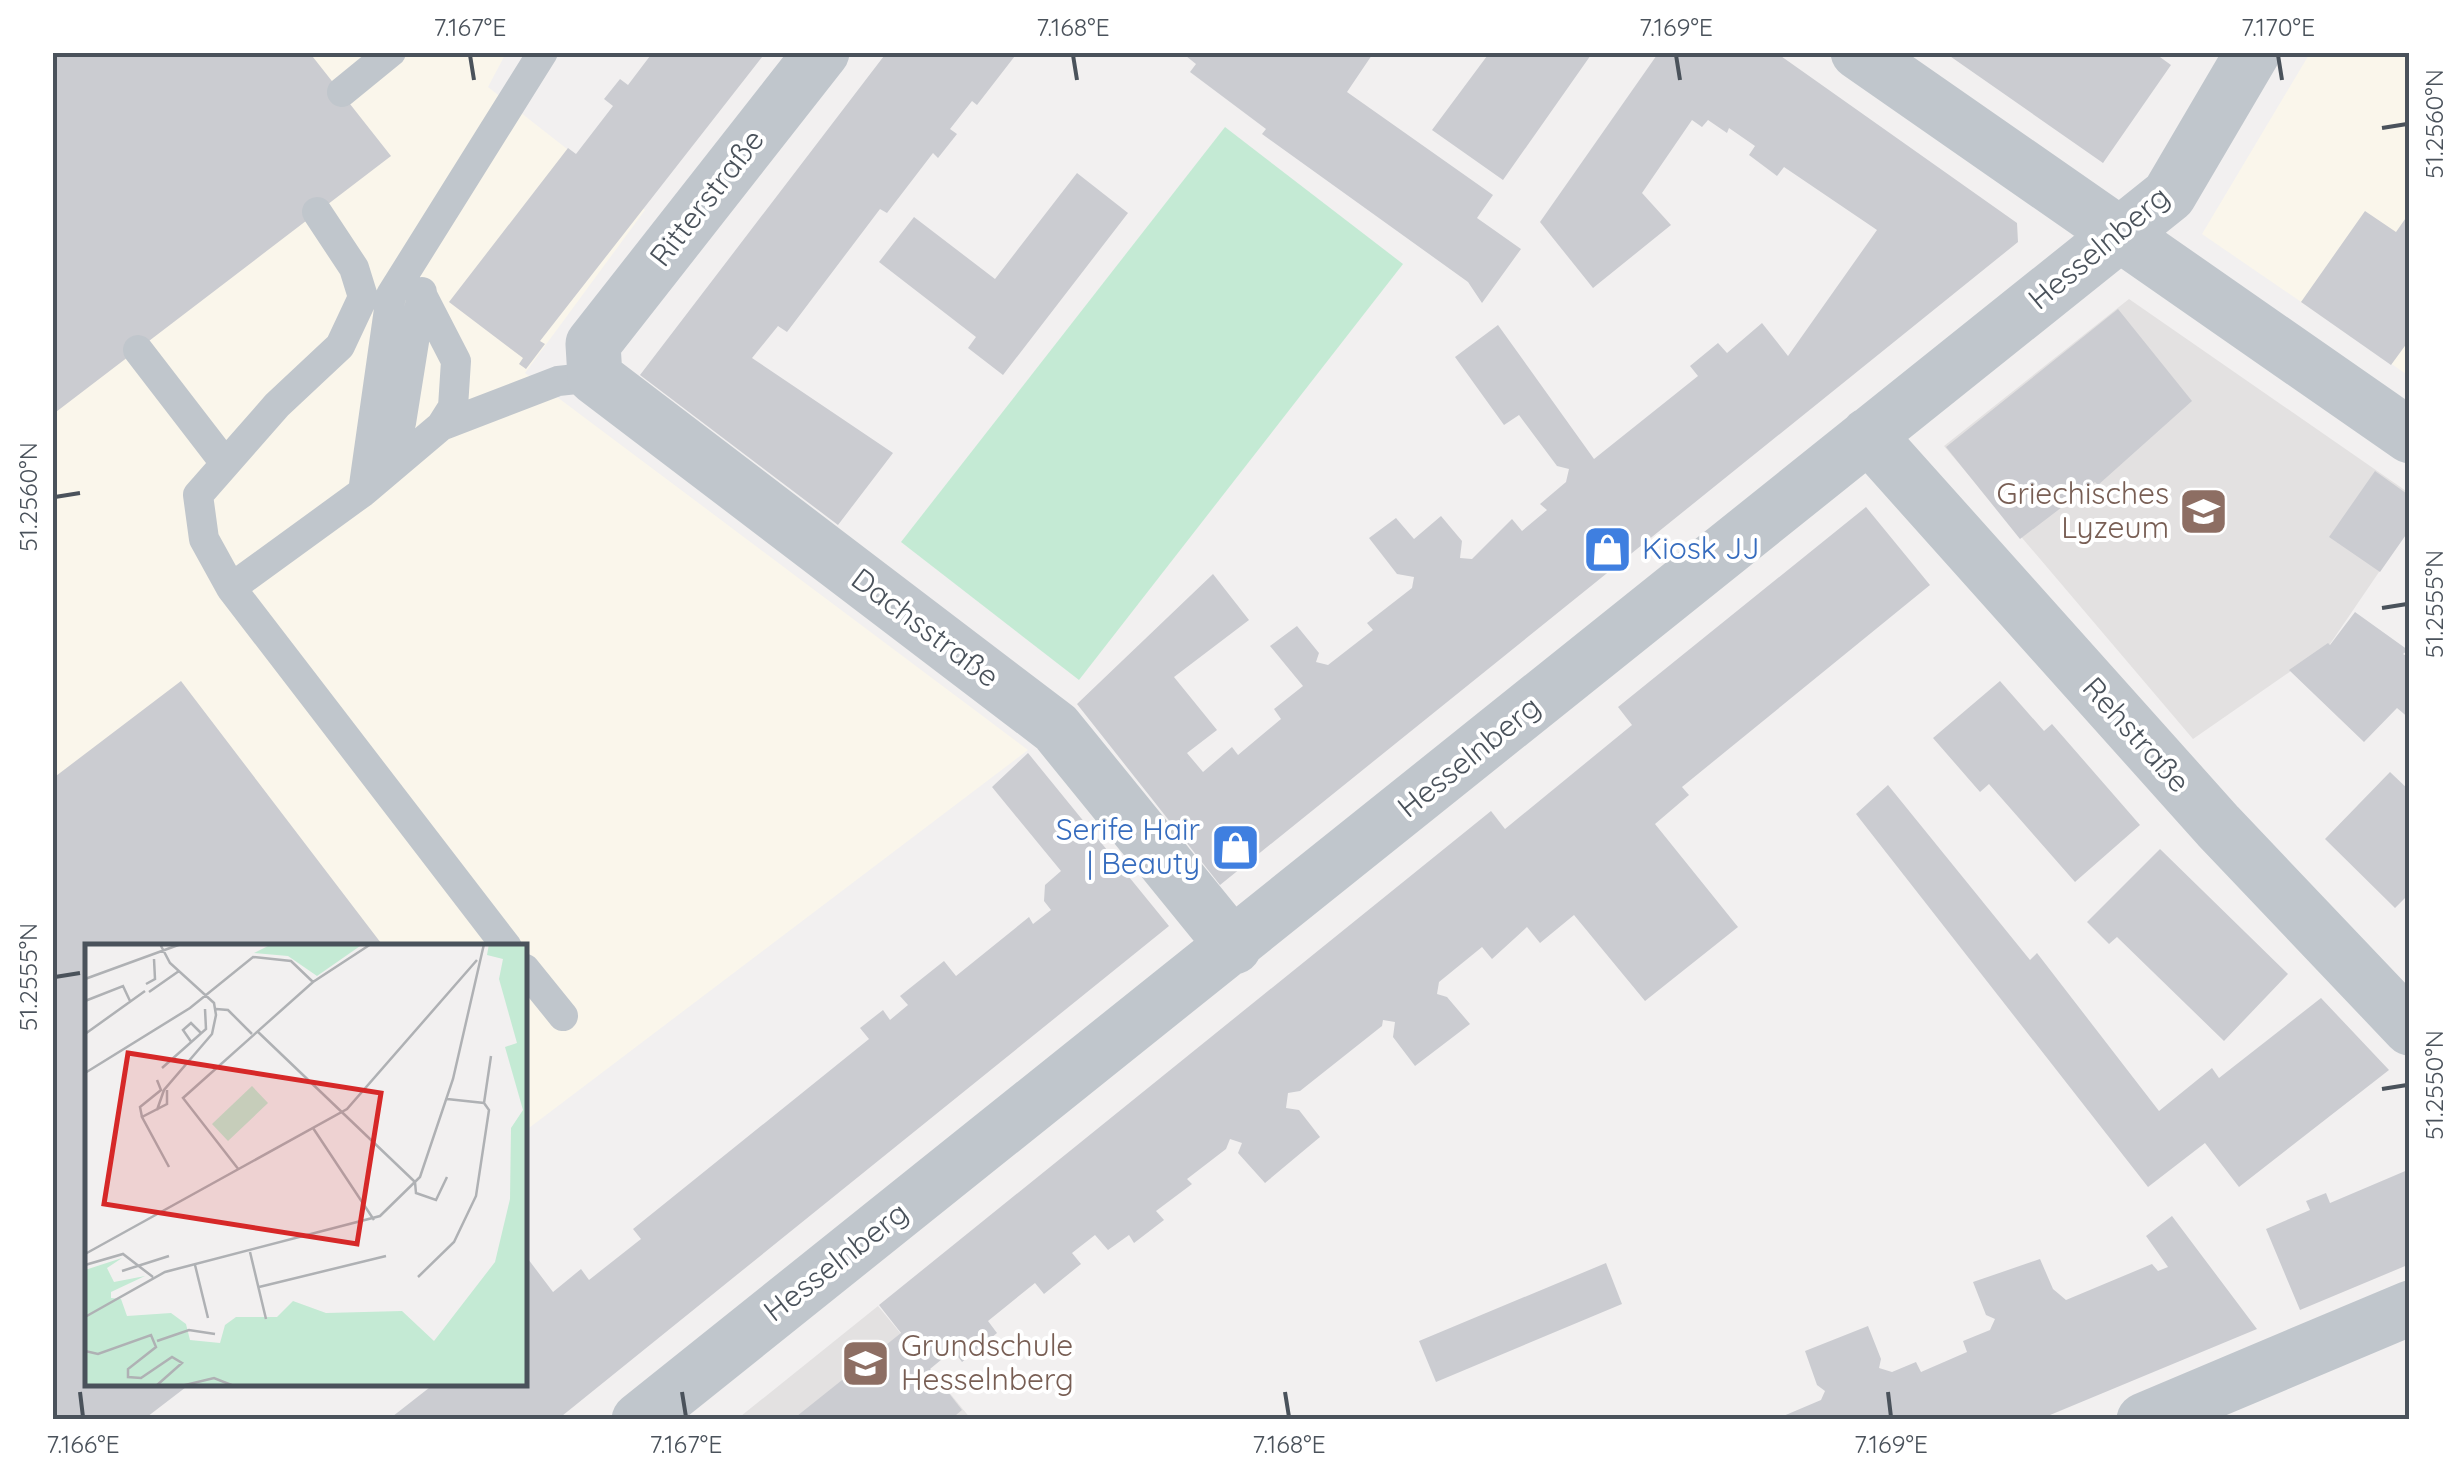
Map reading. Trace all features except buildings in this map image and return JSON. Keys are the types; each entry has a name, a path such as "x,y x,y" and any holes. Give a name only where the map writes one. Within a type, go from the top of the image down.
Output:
{"street":[{"name":"Ritterstraße","path":"594,360 822,52"},
{"path":"1858,52 2410,436"},
{"name":"Hesselnberg","path":"639,1420 2121,235 2168,195 2253,52"},
{"name":"Dachsstraße","path":"594,360 1056,728 1234,947"},
{"name":"Rehstraße","path":"1868,435 2218,826 2410,1028"},
{"path":"2144,1420 2410,1308"}],"lane":[{"path":"342,92 391,52"},
{"path":"363,492 391,295 543,52"},
{"path":"318,212 354,268 363,297 340,346 278,405 198,495 204,540 231,588 506,944"},
{"path":"363,492 402,423 432,232"},
{"path":"422,295 456,361 452,407 441,426"},
{"path":"138,350 225,463"},
{"path":"231,588 363,492 441,426 558,380 594,360"},
{"path":"528,973 563,1016"}],"shaded area":[{"path":"52,53 506,53 488,87 645,210 525,373 1028,750 528,1129 528,944 85,944 53,1419"},
{"path":"2310,53 2409,53 2409,376 2202,234"},
{"name":"Griechisches Lyzeum","path":"2129,299 2409,493 2409,528 2330,644 2193,739 1944,446"},
{"name":"Grundschule Hesselnberg","path":"878,1306 971,1419 736,1420"}],"green space":[{"path":"1225,127 1403,264 1079,680 901,542"}],"place":[{"name":"Griechisches Lyzeum","path":"2204,511"},
{"name":"Kiosk JJ","path":"1607,549"},
{"name":"Serife Hair | Beauty","path":"1235,847"},
{"name":"Grundschule Hesselnberg","path":"866,1363"}]}
